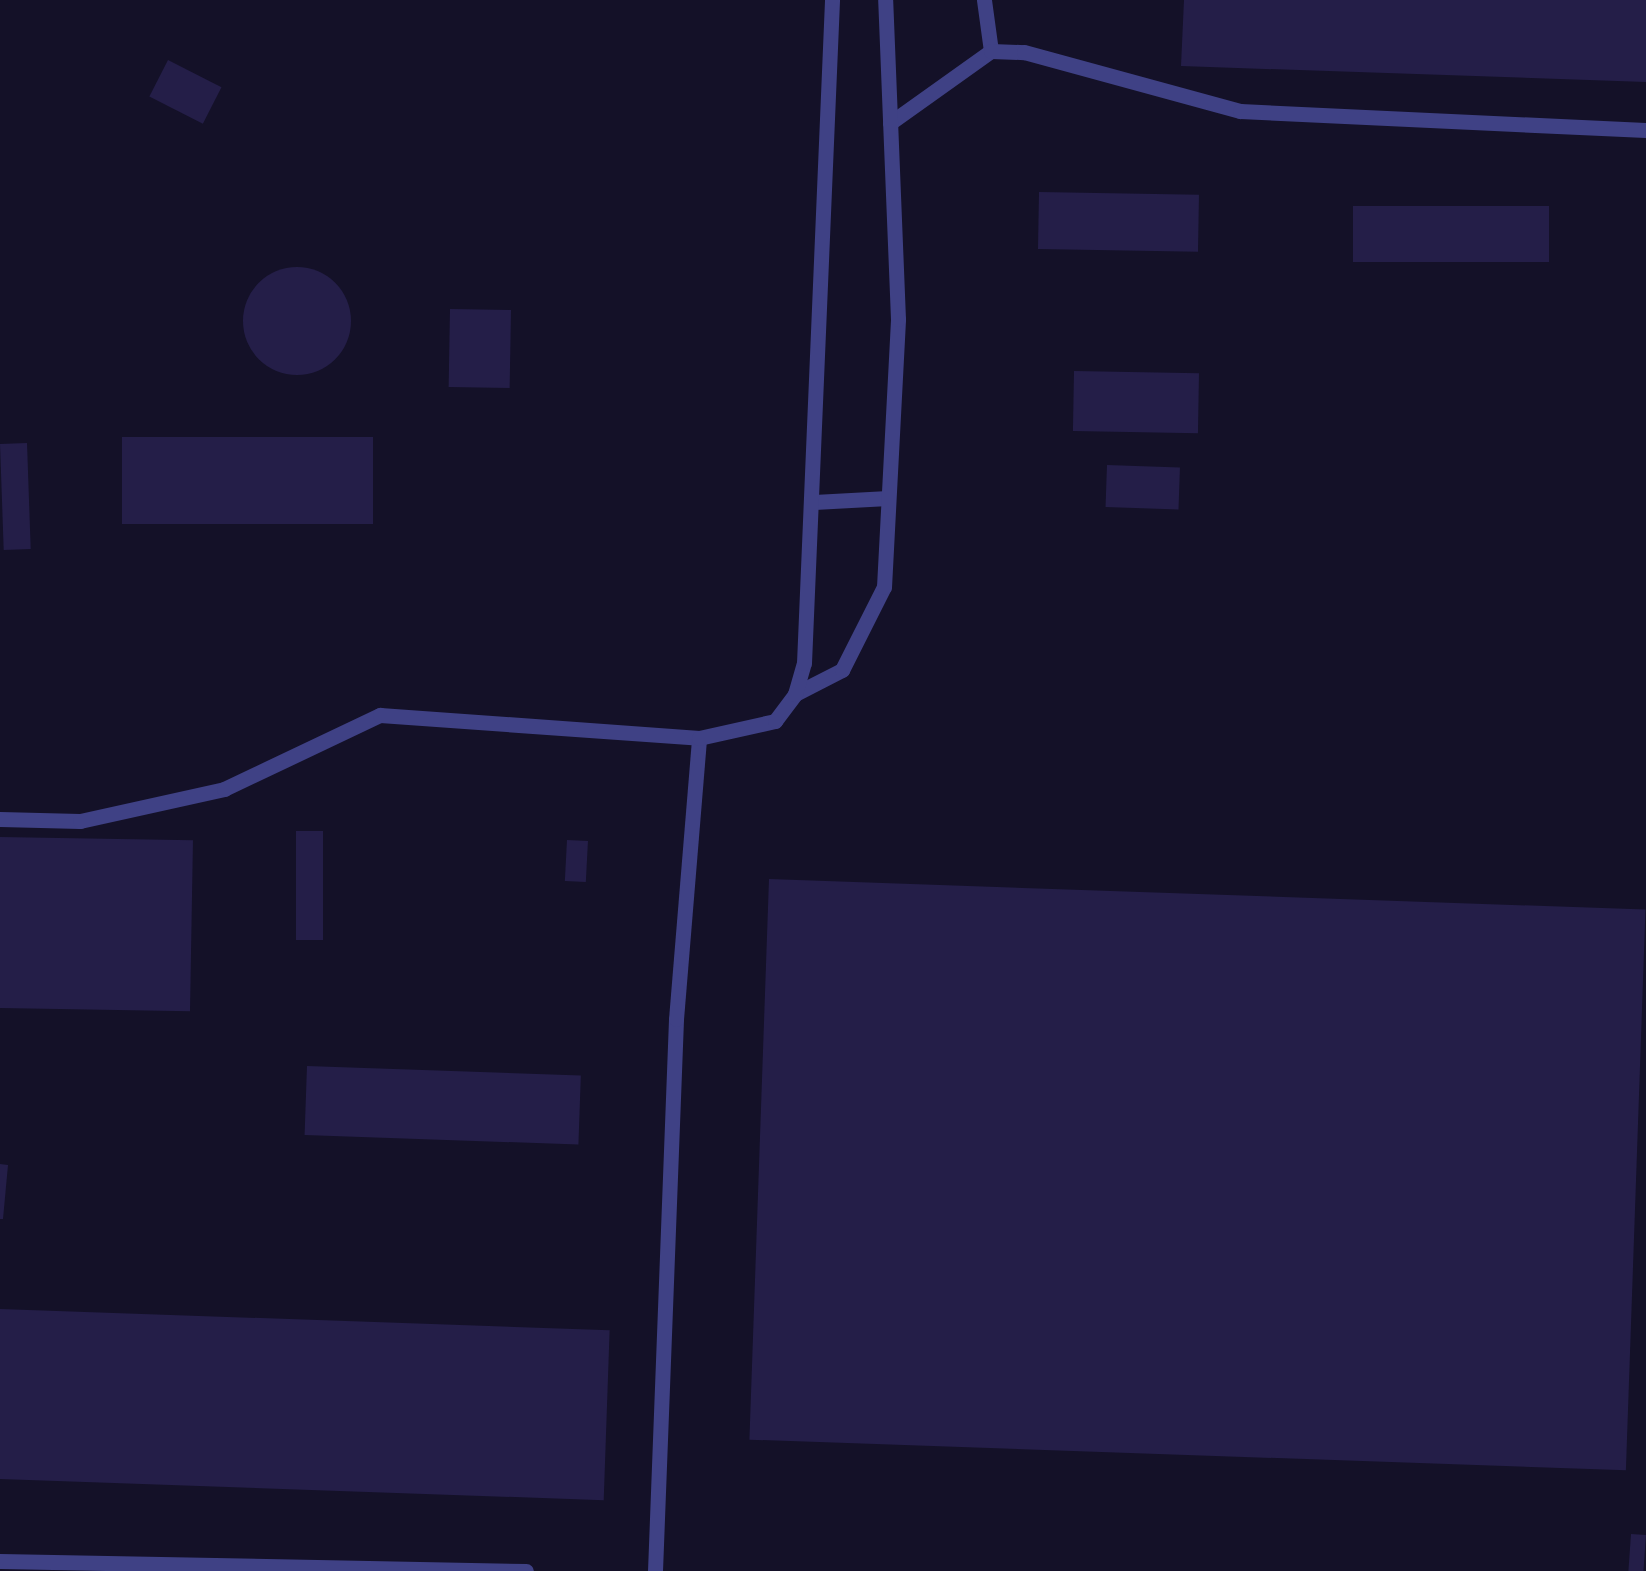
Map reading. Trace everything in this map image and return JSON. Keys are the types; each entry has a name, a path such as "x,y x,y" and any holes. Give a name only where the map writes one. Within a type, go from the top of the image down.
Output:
{"lane":[{"path":"0,819 80,821 224,789 380,715 699,738 775,721 795,693 804,663 814,502 832,0"},
{"path":"795,693 842,670 884,587 898,319 885,0"},
{"path":"984,0 991,51"},
{"path":"890,123 991,51 1024,52 1240,111 1646,130"},
{"path":"814,502 888,498"},
{"path":"655,1571 676,1019 699,738"},
{"path":"0,1561 526,1571"}],"building":[{"path":"1184,0 1646,0 1646,82 1181,66"},
{"path":"168,60 221,87 203,124 149,97"},
{"path":"1039,192 1199,195 1198,252 1038,249"},
{"path":"1353,206 1549,206 1549,262 1353,262"},
{"path":"297,267 318,271 335,283 347,300 351,321 347,342 335,359 318,371 297,375 276,371 259,359 247,342 243,321 247,300 259,283 276,271"},
{"path":"450,309 511,310 510,388 449,387"},
{"path":"1074,371 1199,373 1198,433 1073,431"},
{"path":"122,437 373,437 373,524 122,524"},
{"path":"27,443 31,549 4,550 0,444"},
{"path":"1107,465 1180,468 1178,510 1106,507"},
{"path":"296,831 323,831 323,940 296,940"},
{"path":"0,837 193,840 190,1011 0,1008"},
{"path":"567,840 588,841 586,882 565,881"},
{"path":"769,879 1645,910 1626,1470 749,1440"},
{"path":"307,1066 581,1076 578,1145 305,1135"},
{"path":"0,1164 8,1165 3,1219 0,1219"},
{"path":"0,1309 610,1330 604,1500 0,1479"},
{"path":"1631,1534 1646,1535 1643,1571 1628,1571"}]}
